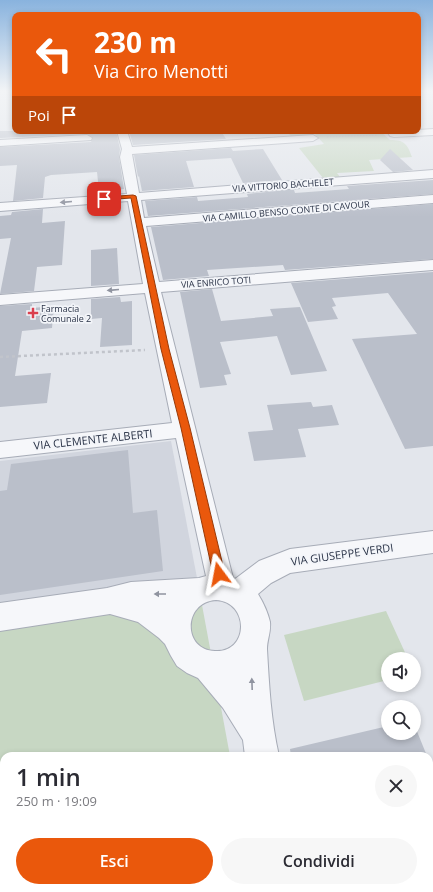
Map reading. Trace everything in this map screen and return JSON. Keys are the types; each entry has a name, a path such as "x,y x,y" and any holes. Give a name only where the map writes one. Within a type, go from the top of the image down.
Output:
{"street":[{"path":"123,134 127,150 126,157 138,223 165,349 186,428 220,591"},
{"path":"0,143 87,138"},
{"path":"127,150 313,138"},
{"name":"VIA VITTORIO BACHELET","path":"0,207 433,174"},
{"name":"VIA CAMILLO BENSO CONTE DI CAVOUR","path":"138,223 433,199"},
{"name":"VIA ENRICO TOTI","path":"0,300 433,265"},
{"name":"VIA CLEMENTE ALBERTI","path":"0,450 186,428"},
{"name":"VIA GIUSEPPE VERDI","path":"220,591 259,575 277,565 290,561 433,542"},
{"path":"176,634 176,621 180,609 188,598 220,591"},
{"path":"0,617 107,601 131,595 220,591 248,603 255,619 256,631 252,643 245,654 234,662 222,666 208,666 195,661 185,652 176,634 165,623 145,610 130,605 107,601"},
{"path":"252,643 253,697 260,746"},
{"path":"208,666 234,697 260,746"}],"path":[{"path":"313,138 366,134"},
{"path":"0,357 165,349"}],"shaded area":[{"path":"171,441 197,578 0,605 0,461"}],"green space":[{"path":"289,134 315,134 291,136"},
{"path":"315,134 383,134 390,140 399,141 405,144 412,157 369,160 374,171 337,173 340,177 323,178 299,148 324,144"},
{"path":"197,578 229,752 0,752 0,605"},
{"path":"386,611 405,652 381,652 381,682 304,701 284,635"}],"building":[{"path":"0,134 87,134 0,138"},
{"path":"87,134 117,134 120,149 119,157 124,189 99,191 97,172 51,175 45,177 43,198 13,201 17,165 0,166 0,147 91,142 93,138"},
{"path":"130,134 223,134 226,139 133,145"},
{"path":"231,148 233,151 263,149 282,180 243,183 231,158 186,161 194,187 142,191 134,155"},
{"path":"390,149 413,170 393,172 380,160"},
{"path":"433,180 433,194 148,216 145,201 197,197 198,201 248,197 247,194 287,190 294,190 295,193 349,189 347,186"},
{"path":"433,204 433,259 285,270 283,265 207,270 209,276 163,280 151,227"},
{"path":"43,209 42,223 65,221 62,265 37,267 34,291 0,294 11,238 0,239 0,216 11,215 12,212"},
{"path":"117,248 119,284 91,286 91,250"},
{"path":"433,272 433,446 405,449 352,339 417,334 388,293 332,298 336,306 332,307 338,319 308,322 291,283"},
{"path":"212,289 221,321 273,316 270,309 300,307 327,371 291,375 277,336 220,342 231,374 224,375 227,385 200,388 180,292"},
{"path":"120,297 121,302 132,301 132,345 100,347 102,318 91,319 91,299"},
{"path":"32,304 32,308 54,306 52,328 22,331 15,376 51,373 47,403 0,407 0,306"},
{"path":"311,402 313,407 332,405 339,425 298,429 306,457 254,461 248,432 273,430 267,405"},
{"path":"128,450 133,513 157,510 163,571 0,595 0,491 7,490 11,464"},
{"path":"381,728 381,740 420,740 425,752 290,752 290,749"}],"place":[{"name":"Farmacia Comunale 2","path":"33,313"}],"route":[{"path":"104,199 133,196 165,349 186,428 219,574"}]}
